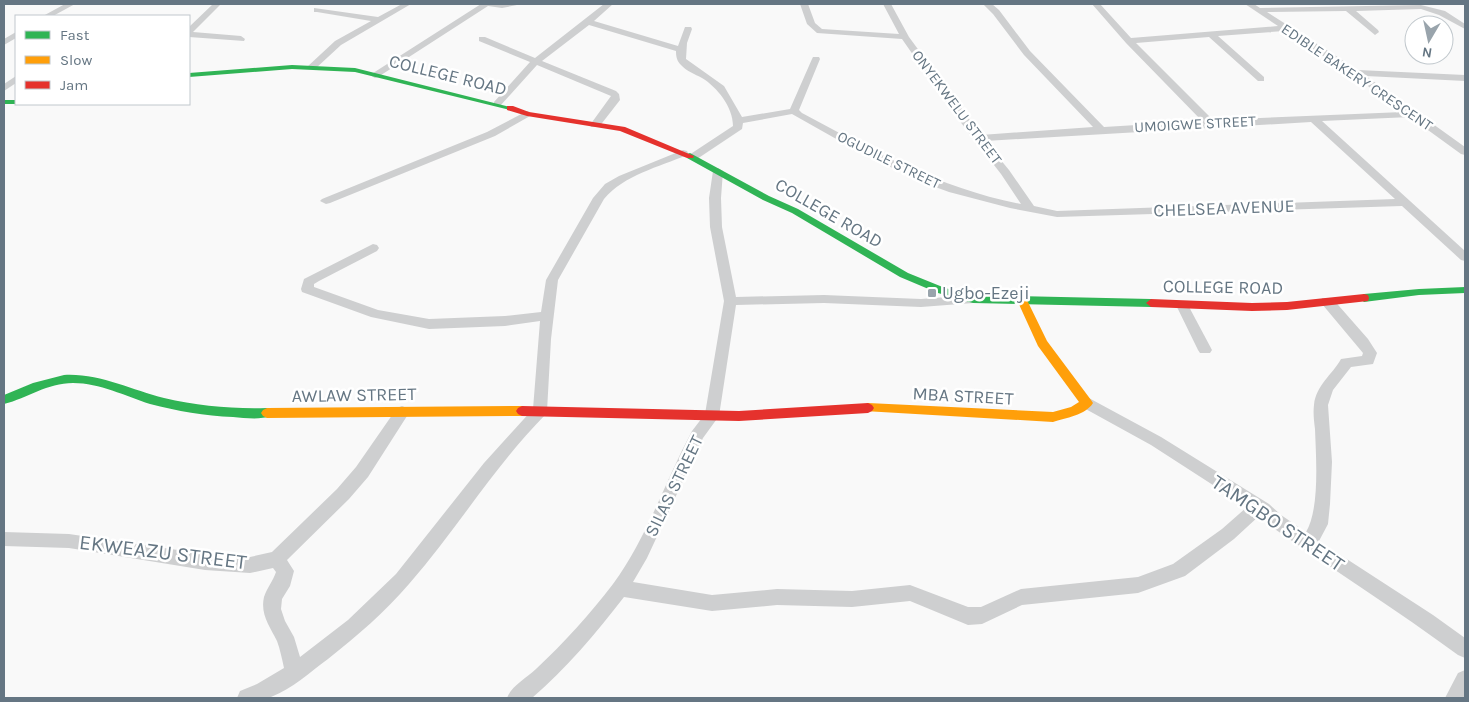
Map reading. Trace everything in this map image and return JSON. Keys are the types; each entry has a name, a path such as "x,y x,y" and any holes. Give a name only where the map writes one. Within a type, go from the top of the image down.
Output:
{"main road":[{"name":"COLLEGE ROAD","path":"190,75 252,69 312,66 335,67 497,104 527,114 635,132 688,155 825,228 858,250 904,276 942,291 972,299 1086,300 1260,307 1419,292 1465,290"},
{"path":"1022,300 1042,343 1087,403"},
{"name":"AWLAW STREET","path":"4,400 44,384 73,379 106,385 197,410 231,414 540,411 712,416"},
{"name":"MBA STREET","path":"712,416 873,408 1052,417 1075,410 1087,403"}],"street":[{"path":"49,15 71,4"},
{"path":"190,31 217,4"},
{"path":"323,4 317,10 380,20"},
{"path":"312,66 338,43 407,4"},
{"path":"375,75 487,4 502,6 518,4"},
{"path":"497,104 534,62 588,22 608,4"},
{"path":"804,4 811,24 814,29 820,31 905,37"},
{"name":"ONYEKWELU STREET","path":"887,4 905,37 977,138 1005,172 1030,209"},
{"path":"987,4 996,12 1027,53 1100,129"},
{"path":"1096,4 1129,41 1210,123"},
{"name":"EDIBLE BAKERY CRESCENT","path":"1249,4 1356,73 1465,152"},
{"path":"1258,10 1421,7 1442,13 1465,27"},
{"path":"1348,8 1375,32"},
{"path":"588,22 679,49"},
{"path":"1129,41 1285,28"},
{"path":"247,698 295,672 358,624 377,606 412,568 516,434 540,411 547,316 552,280 599,198 609,186 624,178 688,155 738,127 738,121 722,90 715,83 685,65 681,58 679,49 688,29"},
{"path":"190,32 241,39"},
{"path":"1212,35 1260,79"},
{"path":"4,42 15,36"},
{"path":"482,39 534,62 608,90 616,96 595,125"},
{"path":"738,121 794,111 816,59"},
{"path":"1356,73 1465,78"},
{"path":"4,88 15,80"},
{"name":"OGUDILE STREET","path":"794,111 858,147 923,179 953,190 1043,212"},
{"path":"326,201 491,134 527,114"},
{"name":"UMOIGWE STREET","path":"977,138 1100,129 1414,114"},
{"path":"1314,119 1465,257"},
{"name":"SILAS STREET","path":"517,698 556,662 594,621 620,588 641,553 697,435 712,416 730,301 716,227 715,198 718,171"},
{"name":"CHELSEA AVENUE","path":"1043,212 1075,214 1406,202"},
{"path":"373,248 308,282 307,289 376,314 429,324 505,321 547,316"},
{"path":"730,301 824,299 921,303 972,299"},
{"path":"1309,542 1320,524 1321,517 1324,462 1321,405 1326,389 1343,370 1346,363 1368,360 1370,353 1364,342 1327,301"},
{"path":"1182,304 1205,350"},
{"name":"TAMGBO STREET","path":"1087,403 1156,442 1258,507 1465,648"},
{"path":"295,672 285,637 277,624 272,609 273,597 281,586 284,571 276,559 343,494 362,472 402,412"},
{"path":"620,588 712,603 777,597 852,599 910,593 968,616 982,615 1021,597 1138,584 1179,570 1228,534 1258,507"},
{"name":"EKWEAZU STREET","path":"4,539 69,541 205,562 250,565 276,559"},
{"path":"1455,698 1465,680"}],"traffic: fast":[{"path":"190,75 292,67 355,70 510,108"},
{"path":"4,102 15,102"},
{"path":"690,156 766,198 795,211 904,275 942,291 973,299 1151,303"},
{"path":"1364,298 1419,292 1465,290"},
{"path":"4,400 46,383 73,379 102,383 150,399 194,409 237,413 267,413"}],"traffic: slow":[{"path":"868,408 1053,417 1075,410 1087,403 1042,343 1022,300"},
{"path":"267,413 522,411"}],"traffic: jam":[{"path":"510,108 527,114 622,129 690,156"},
{"path":"1151,303 1252,307 1287,306 1364,298"},
{"path":"522,411 739,416 868,408"}],"place":[{"name":"Ugbo-Ezeji","path":"932,293"}]}
